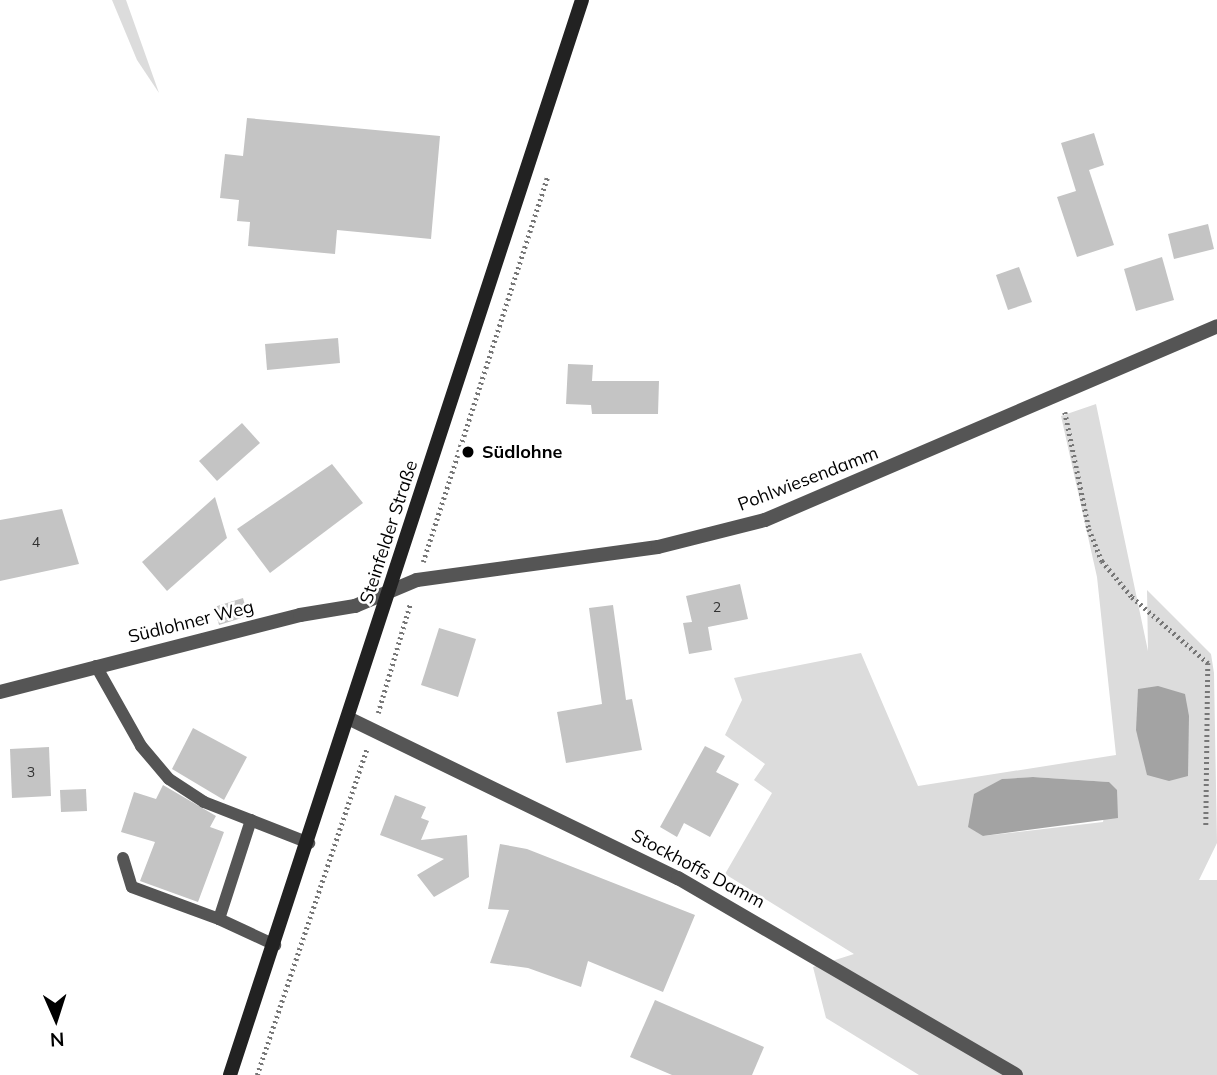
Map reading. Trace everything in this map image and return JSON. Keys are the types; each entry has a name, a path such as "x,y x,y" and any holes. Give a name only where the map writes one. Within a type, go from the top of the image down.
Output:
{"main road":[{"name":"Steinfelder Straße","path":"230,1075 350,719 582,0"}],"street":[{"name":"Pohlwiesendamm","path":"390,591 417,580 658,547 765,520 1217,326"},
{"name":"Südlohner Weg","path":"0,692 300,615 355,606 390,591"},
{"name":"Stockhoffs Damm","path":"350,719 374,727 678,878 1016,1075"}],"lane":[{"path":"96,666 141,746 169,779 204,802 309,843"},
{"path":"219,919 251,820"},
{"path":"122,858 132,887 219,919 275,945"}],"path":[{"path":"257,1075 374,727 417,580 548,172"},
{"path":"1061,394 1089,529 1102,561 1132,597 1208,663 1206,827"}],"shaded area":[{"path":"112,0 126,0 159,93 137,60"},
{"path":"1096,404 1148,651 1147,590 1211,654 1214,673 1217,843 1199,880 1217,880 1217,1075 919,1075 826,1018 813,967 854,954 725,874 772,793 754,780 765,764 725,735 742,700 734,678 861,653 918,786 1116,755 1097,577 1061,416","holes":["1033,777 1109,782 1103,822 983,836 1002,779"]},
{"path":"1158,686 1185,694 1189,716 1188,776 1169,781 1147,775 1136,730 1138,689"},
{"path":"1033,777 1109,782 1117,790 1118,818 983,836 968,827 974,794 1002,779"}],"building":[{"path":"247,118 440,136 431,239 337,230 335,254 248,246 250,222 237,221 239,200 220,198 225,154 243,156"},
{"path":"1094,133 1104,165 1089,170 1114,245 1077,257 1057,197 1076,191 1061,143"},
{"path":"1208,224 1214,249 1174,259 1168,234"},
{"path":"1162,257 1174,300 1136,311 1124,269"},
{"path":"1019,267 1032,302 1008,310 996,275"},
{"path":"338,338 340,363 267,370 265,344"},
{"path":"568,364 593,365 592,381 659,381 658,414 592,414 591,405 566,404"},
{"path":"242,423 260,443 217,481 199,461"},
{"path":"332,464 363,503 270,573 237,529"},
{"path":"215,497 227,538 167,591 142,562"},
{"path":"62,509 79,564 0,581 0,520"},
{"path":"740,584 748,619 708,627 712,650 689,654 683,623 692,622 686,596"},
{"path":"243,598 248,616 219,625 214,607"},
{"path":"613,605 626,700 632,699 642,750 566,763 557,712 602,704 589,608"},
{"path":"439,628 476,639 458,697 421,685"},
{"path":"193,728 247,757 224,800 172,769"},
{"path":"705,746 725,756 716,772 739,784 710,837 684,823 677,837 660,827"},
{"path":"49,747 51,796 12,798 10,749"},
{"path":"163,785 216,816 210,827 224,832 198,902 140,881 155,842 121,832 134,792 156,799"},
{"path":"86,789 87,811 61,812 60,790"},
{"path":"395,795 426,807 421,818 429,821 421,840 467,835 469,877 434,897 417,875 444,859 380,835"},
{"path":"500,844 527,849 695,915 663,992 588,961 581,987 528,968 490,963 509,910 488,909"},
{"path":"655,1000 764,1047 752,1075 672,1075 630,1057"}],"place":[{"name":"Südlohne","path":"468,452"}]}
